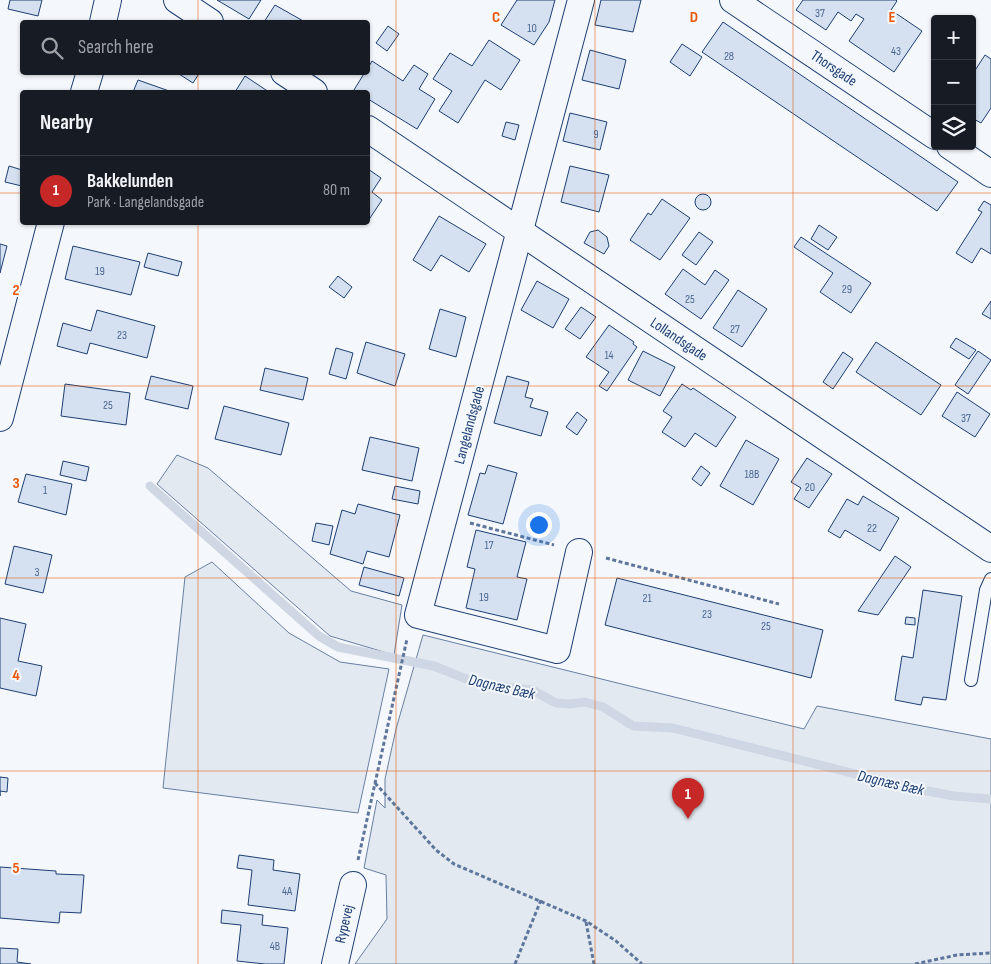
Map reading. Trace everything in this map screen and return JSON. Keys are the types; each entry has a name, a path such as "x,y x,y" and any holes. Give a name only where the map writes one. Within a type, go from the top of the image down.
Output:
{"street":[{"path":"103,20 108,0"},
{"path":"176,0 207,20"},
{"name":"Langelandsgade","path":"579,552 557,650 418,615 581,0"},
{"name":"Thorsgade","path":"733,0 931,133"},
{"path":"85,90 89,75"},
{"path":"288,75 311,90"},
{"name":"Lollandsgade","path":"370,129 991,549"},
{"path":"956,150 991,174"},
{"path":"0,418 50,225"},
{"name":"Rypevej","path":"335,964 353,885"}],"lane":[{"path":"971,680 986,590 991,578"}],"path":[{"path":"445,516 779,604"},
{"path":"353,885 406,643"},
{"path":"375,783 436,850 454,864 586,921 616,941 642,964"},
{"path":"515,964 541,900"},
{"path":"586,921 594,964"},
{"path":"915,964 957,955 991,953"}],"shaded area":[{"path":"177,455 208,468 351,591 402,605 394,655 330,636 157,484"},
{"path":"212,562 289,633 340,662 389,669 358,813 163,788 185,577"},
{"path":"423,635 804,729 817,706 991,739 991,964 355,964 387,919 386,875 364,868 377,800 385,808 385,779 396,729"}],"building":[{"path":"10,0 42,0 38,16 8,9"},
{"path":"217,0 261,0 249,19"},
{"path":"517,0 555,0 549,22 534,45 501,25"},
{"path":"601,0 641,0 633,32 595,25"},
{"path":"803,0 896,0 891,10 922,31 894,72 849,41 864,19 856,14 851,21 838,12 826,30 796,10"},
{"path":"275,5 301,20 265,20"},
{"path":"723,22 958,182 937,211 702,52"},
{"path":"388,26 399,34 387,51 376,43"},
{"path":"489,40 520,60 501,90 485,80 458,123 439,111 452,91 433,79 450,53 472,66"},
{"path":"682,44 702,57 690,76 670,62"},
{"path":"590,50 626,60 619,89 582,80"},
{"path":"985,55 991,59 991,108 981,123 976,120 976,69"},
{"path":"372,61 403,81 414,65 428,74 419,89 435,99 417,129 370,100 370,90 354,90 363,75 370,75"},
{"path":"181,75 198,75 193,83"},
{"path":"245,76 266,90 236,90"},
{"path":"138,80 166,90 134,90"},
{"path":"570,113 607,122 600,150 563,141"},
{"path":"506,122 519,125 515,140 502,136"},
{"path":"9,166 20,169 20,186 5,182"},
{"path":"570,166 609,175 599,212 561,202"},
{"path":"370,170 381,178 372,192 382,200 370,218"},
{"path":"703,194 709,196 711,202 709,208 703,210 697,208 695,202 697,196"},
{"path":"662,199 690,218 660,260 630,240 648,213 651,215"},
{"path":"984,201 991,205 991,254 981,248 972,263 956,253 982,212 978,210"},
{"path":"439,216 486,244 469,272 441,255 431,271 413,260"},
{"path":"819,225 837,237 828,250 811,239"},
{"path":"598,230 607,237 609,246 604,254 584,243 590,232"},
{"path":"699,232 713,242 696,265 682,255"},
{"path":"801,237 871,283 851,313 820,292 833,273 794,247"},
{"path":"0,244 7,246 0,273"},
{"path":"73,246 140,262 131,295 65,279"},
{"path":"148,253 182,262 178,276 144,267"},
{"path":"683,269 705,285 715,270 729,280 701,319 665,294"},
{"path":"338,276 352,287 344,298 329,287"},
{"path":"537,281 569,299 553,328 521,310"},
{"path":"738,290 767,309 742,347 713,328"},
{"path":"991,301 991,319 982,314"},
{"path":"581,307 596,317 580,339 565,329"},
{"path":"440,309 466,317 456,357 429,349"},
{"path":"97,310 155,326 147,358 90,343 87,354 57,346 63,323 91,331"},
{"path":"609,325 634,342 633,344 637,347 607,391 599,386 609,372 586,357"},
{"path":"956,338 976,350 969,359 950,347"},
{"path":"366,342 405,354 395,386 357,373"},
{"path":"876,342 941,385 921,415 856,372"},
{"path":"336,348 353,353 346,379 329,374"},
{"path":"643,351 675,367 660,396 628,380"},
{"path":"978,351 991,360 968,394 955,385"},
{"path":"843,352 853,359 833,389 823,382"},
{"path":"265,368 308,378 303,400 260,390"},
{"path":"151,376 193,386 188,409 145,399"},
{"path":"507,376 529,382 525,397 533,399 530,407 548,412 541,436 494,423"},
{"path":"65,384 130,393 126,425 61,416"},
{"path":"682,384 691,390 693,388 736,417 716,447 695,433 685,447 662,432 672,417 663,411"},
{"path":"957,392 990,414 975,437 942,416"},
{"path":"224,406 289,423 281,455 215,439"},
{"path":"577,412 587,420 577,435 566,427"},
{"path":"370,437 419,448 412,481 362,470"},
{"path":"746,440 779,459 753,505 720,486"},
{"path":"807,458 832,474 809,508 794,499 801,488 791,482"},
{"path":"63,461 89,467 86,481 60,475"},
{"path":"488,465 517,473 503,524 468,515 480,473 485,474"},
{"path":"701,466 710,473 701,486 692,479"},
{"path":"26,474 72,484 66,515 18,502"},
{"path":"395,486 420,491 418,504 392,499"},
{"path":"863,496 899,518 880,551 845,530 840,538 828,531 847,499 858,505"},
{"path":"358,504 400,515 389,557 367,551 363,564 330,554 342,510 355,514"},
{"path":"316,523 333,526 329,545 312,541"},
{"path":"476,530 526,542 517,577 527,579 517,620 466,608 475,569 467,567"},
{"path":"14,546 52,555 43,593 5,584"},
{"path":"895,556 911,567 878,615 858,611"},
{"path":"364,567 404,578 399,596 359,585"},
{"path":"617,578 823,630 811,678 605,625"},
{"path":"923,590 962,596 946,700 923,697 921,705 895,700 902,656 913,658"},
{"path":"906,617 915,618 915,625 905,624"},
{"path":"0,618 26,624 18,661 42,666 36,696 0,688"},
{"path":"0,777 8,778 7,792 0,791"},
{"path":"239,855 274,860 273,870 300,874 295,911 248,905 252,870 237,868"},
{"path":"0,867 56,871 56,874 84,875 81,913 60,912 59,923 0,918"},
{"path":"222,910 263,915 262,925 288,928 284,964 237,961 241,925 221,923"},
{"path":"0,948 18,949 17,962 31,964 0,964"}],"waterway":[{"name":"Dagnæs Bæk","path":"150,486 319,636 338,647 434,666 479,684 532,690 556,703 585,702 603,707 633,726 673,728 911,788 954,796 991,799"}],"place":[{"name":"Bakkelunden","path":"688,819"}]}
